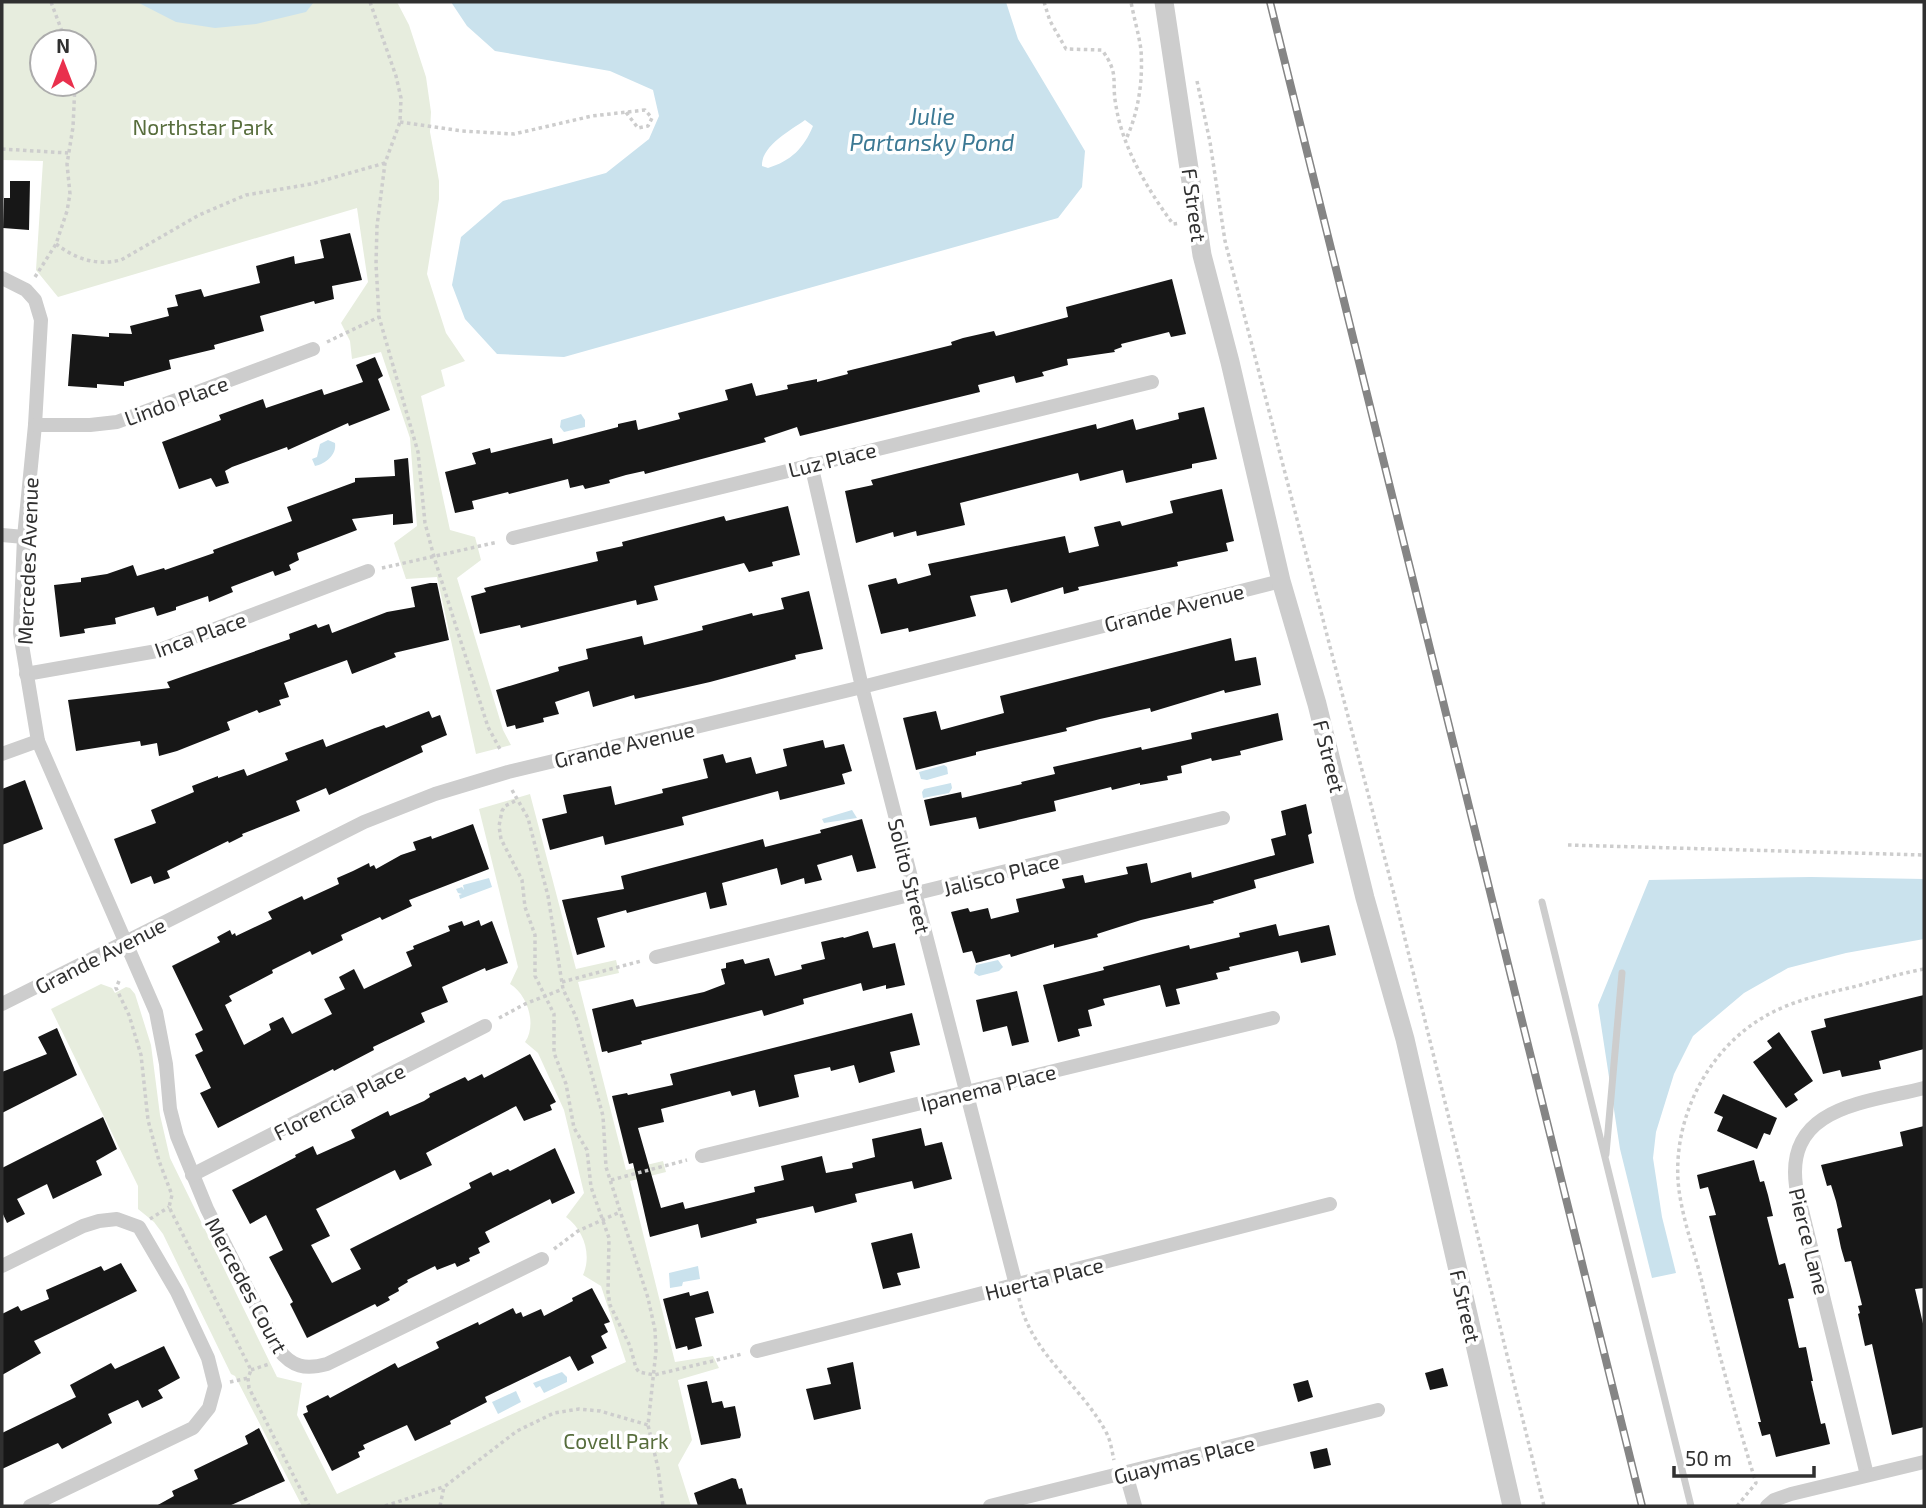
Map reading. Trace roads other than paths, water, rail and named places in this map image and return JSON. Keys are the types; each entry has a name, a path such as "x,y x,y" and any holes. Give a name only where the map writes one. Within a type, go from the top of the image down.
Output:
{"street":[{"name":"F Street","path":"1164,2 1202,255 1281,581 1317,704 1365,898 1405,1039 1512,1506"},
{"name":"Mercedes Avenue","path":"2,278 26,290 35,300 41,320 35,425 24,537 20,633 38,741 125,943"},
{"name":"Lindo Place","path":"35,425 77,426 117,422 313,349"},
{"name":"Luz Place","path":"513,538 1152,382"},
{"name":"Solito Street","path":"811,464 862,687 1016,1285"},
{"path":"2,535 24,537"},
{"name":"Inca Place","path":"26,674 157,651 368,571"},
{"name":"Grande Avenue","path":"2,1004 364,822 435,794 508,772 862,687 1281,581"},
{"path":"2,754 38,741"},
{"name":"Jalisco Place","path":"656,957 1223,818"},
{"name":"Mercedes Court","path":"125,943 156,1012 166,1064 170,1109 177,1136 192,1175 285,1359 303,1367 327,1364 542,1259"},
{"name":"Ipanema Place","path":"702,1156 1273,1018"},
{"name":"Florencia Place","path":"192,1175 485,1027"},
{"name":"Pierce Lane","path":"1867,1475 1796,1186 1795,1157 1807,1131 1833,1111 1924,1088"},
{"name":"Huerta Place","path":"757,1351 1330,1204"},
{"path":"2,1266 83,1226 99,1221 117,1219 139,1227 177,1292 208,1358 215,1386 209,1408 193,1428 30,1506"},
{"name":"Guaymas Place","path":"990,1506 1378,1410"},
{"path":"1767,1506 1781,1496 1924,1462"},
{"path":"1122,1475 1135,1506"}],"lane":[{"path":"1542,902 1691,1506"},
{"path":"1605,1161 1622,973"}],"water":[{"path":"137,2 314,2 306,12 256,24 215,28 176,22"},
{"name":"Julie Partansky Pond","path":"451,2 1006,2 1018,39 1085,151 1082,187 1058,218 564,357 497,354 465,319 452,285 461,237 503,201 606,173 649,139 659,116 653,90 610,71 495,51 467,26","holes":["805,120 813,126 801,147 790,157 768,168 762,166 771,145 785,134"]},
{"path":"581,414 585,427 564,432 560,427 561,420"},
{"path":"328,440 335,443 332,455 315,466 312,459 317,457 320,444"},
{"path":"944,765 948,774 921,779 919,772"},
{"path":"951,783 949,793 923,798 924,789"},
{"path":"852,810 857,818 824,823 822,819"},
{"path":"1811,877 1924,879 1924,939 1846,953 1788,968 1744,993 1693,1036 1674,1074 1656,1132 1653,1158 1662,1217 1676,1273 1652,1278 1620,1149 1598,1005 1649,880"},
{"path":"489,878 492,887 460,899 459,895 462,894 456,889 462,887 464,890 463,885"},
{"path":"998,960 1003,967 999,971 979,976 974,973 976,965"},
{"path":"698,1266 700,1279 670,1288 669,1273"},
{"path":"562,1372 567,1377 567,1382 544,1393 540,1386 536,1388 533,1383"},
{"path":"516,1391 521,1402 498,1414 492,1402"}],"railway":[{"path":"1270,2 1642,1506"}],"park label":[{"name":"Northstar Park","path":"203,126"},
{"name":"Covell Park","path":"616,1440"}]}
